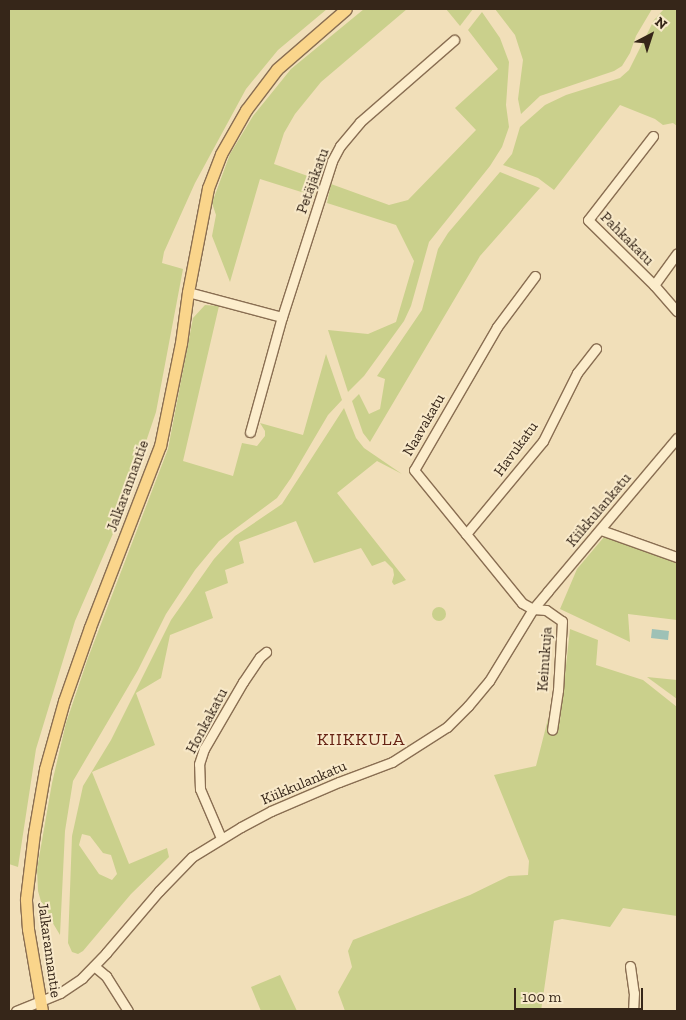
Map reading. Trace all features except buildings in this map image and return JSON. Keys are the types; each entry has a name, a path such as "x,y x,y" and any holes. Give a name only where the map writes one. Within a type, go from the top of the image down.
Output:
{"main road":[{"name":"Jalkarannantie","path":"41,1007 28,928 26,899 34,833 45,769 64,701 160,446 181,343 188,292 208,188 221,154 246,110 277,69 346,9"}],"street":[{"name":"Petäjäkatu","path":"250,432 282,317 332,161 340,146 360,122 454,40"},
{"name":"Pahkakatu","path":"653,136 588,220 654,285 677,311"},
{"path":"654,285 677,253"},
{"name":"Naavakatu","path":"522,603 414,470 497,327 535,276"},
{"path":"188,292 282,317"},
{"name":"Havukatu","path":"466,534 543,441 577,373 596,350"},
{"name":"Kiikkulankatu","path":"16,1011 41,1007 73,986 94,966 192,857 221,838 271,811 392,762 447,726 468,706 489,681 534,610 677,438"},
{"path":"601,530 677,557"},
{"name":"Keinukuja","path":"522,603 534,610 546,610 554,614 564,625 552,730"},
{"name":"Honkakatu","path":"221,838 200,789 199,764 204,749 243,682 260,657 266,652"},
{"path":"94,966 106,976 128,1011"},
{"path":"630,966 634,993 633,1011"}],"green space":[{"path":"9,9 327,9 278,50 246,89 195,183 164,252 162,263 183,269 156,412 122,513 75,621 36,749 18,867 9,864"},
{"path":"364,9 407,9 321,82 295,114 284,133 274,164 319,180 314,196 260,179 230,282 212,236 216,215 212,203 230,154 253,116 291,69"},
{"path":"446,9 473,9 460,26"},
{"path":"495,9 652,9 636,36 630,53 622,66 614,71 540,96 521,114 518,99 523,60 515,35"},
{"path":"664,9 677,9 677,126 673,123 663,125 655,119 620,105 554,190 538,178 503,165 512,154 520,127 545,105 566,95 620,78 629,70 654,20"},
{"path":"482,12 500,38 509,62 506,105 509,127 502,147 490,166 429,242 411,306 404,321 364,376 348,392 328,330 368,334 396,322 414,261 396,225 327,203 331,184 389,205 408,200 476,130 455,108 498,69 468,30"},
{"path":"500,172 540,188 480,256 370,442 363,433 352,401 359,394 369,414 380,409 385,379 377,376 422,310 438,249 448,233"},
{"path":"205,305 219,306 183,461 233,476 242,443 257,446 265,436 265,431 260,423 303,435 326,354 342,400 328,415 277,498 219,541 195,570 166,614 138,670 73,781 65,831 60,935 42,905 38,891 37,869 52,783 66,723 88,658 168,449 193,318"},
{"path":"344,408 356,438 364,448 402,474 377,461 337,493 406,580 394,585 392,582 393,569 385,561 372,566 361,548 314,563 296,521 239,542 244,563 225,570 228,583 205,592 213,618 170,635 161,678 136,693 155,745 92,772 129,864 167,848 169,857 131,894 83,951 78,954 72,952 68,943 72,836 83,786 111,740 171,620 214,559 235,536 282,504","holes":["82,834 90,836 103,853 111,855 117,874 112,880 99,874 79,845"]},
{"path":"604,537 677,563 677,620 628,614 630,642 560,609 577,569"},
{"path":"439,607 444,609 446,614 444,619 439,621 434,619 432,614 434,609"},
{"path":"570,629 598,640 596,665 643,680 677,707 677,916 623,908 610,927 562,919 554,921 541,1011 345,1011 338,992 352,967 348,951 353,940 470,895 509,876 528,875 529,861 494,775 536,766 548,719 560,721"},
{"path":"647,677 677,680 677,699"},
{"path":"280,975 297,1011 261,1011 251,987"}],"water":[{"path":"652,629 669,631 668,640 651,638"}],"district":[{"name":"KIIKKULA","path":"361,739"}]}
